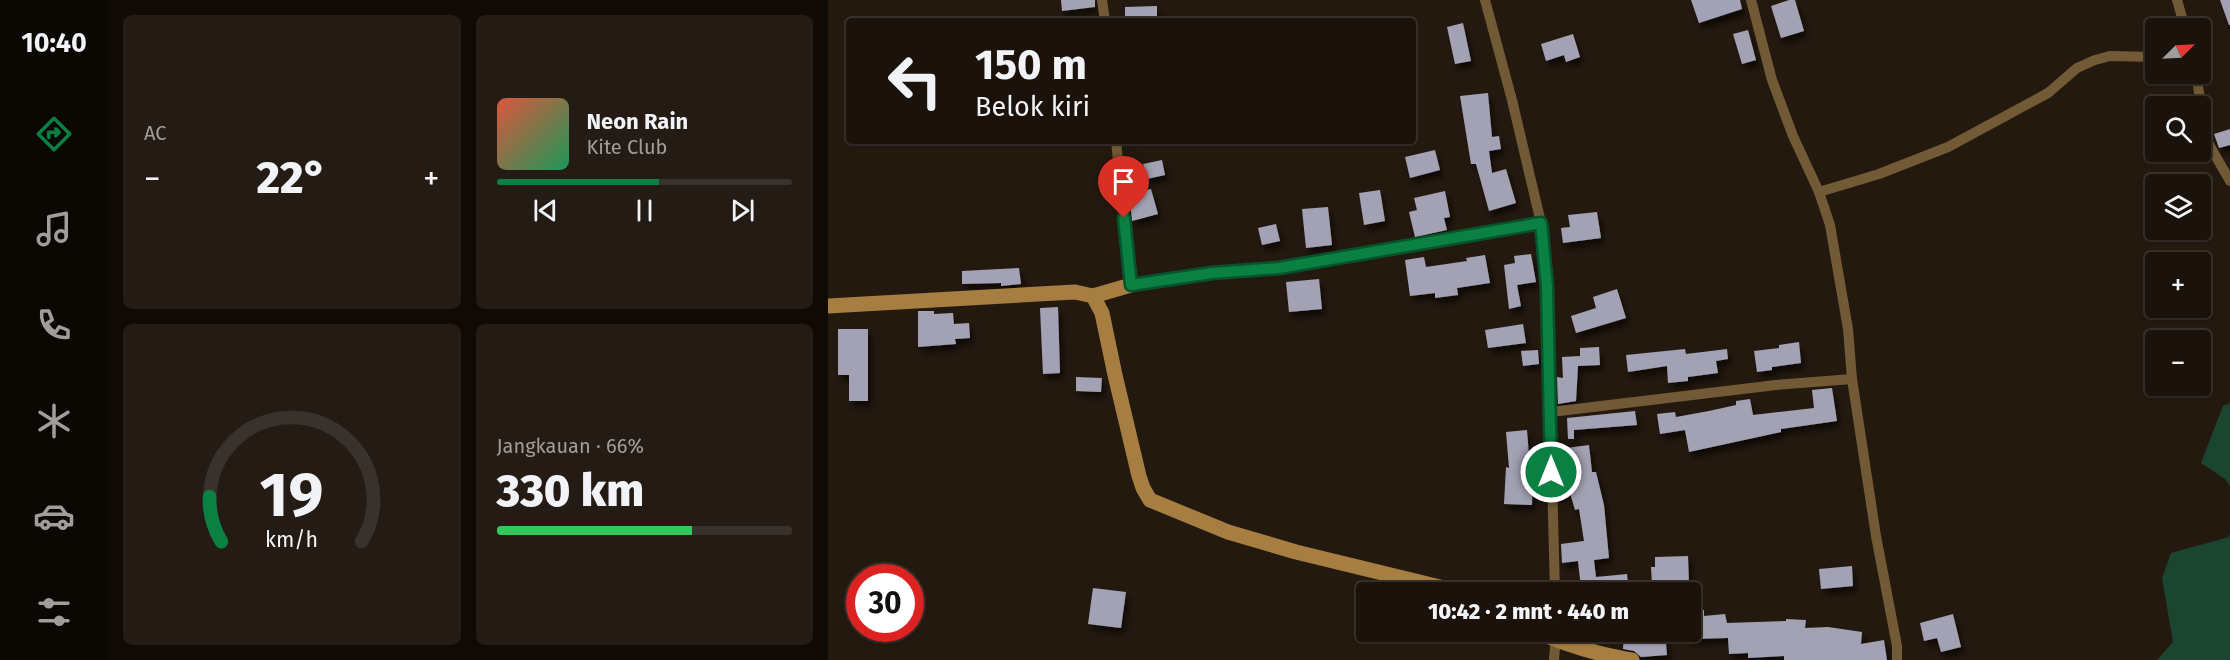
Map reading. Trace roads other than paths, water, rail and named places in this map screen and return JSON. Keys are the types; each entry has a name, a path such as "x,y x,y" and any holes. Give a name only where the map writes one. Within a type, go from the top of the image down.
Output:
{"street":[{"path":"1102,0 1105,18"},
{"path":"1485,0 1512,100 1541,223 1547,287 1555,582"},
{"path":"1751,0 1772,80 1819,192 1830,225 1848,329 1852,379 1876,536 1897,646 1897,660"},
{"path":"2177,0 2182,18"},
{"path":"1819,192 1879,174 1948,147 2048,93 2077,68 2095,60 2110,56 2145,57"},
{"path":"2198,84 2207,141 2230,182"},
{"path":"1116,144 1131,285"},
{"path":"828,306 1075,292 1093,296 1131,285 1212,273 1279,268 1541,223"},
{"path":"1093,296 1102,313 1139,476 1150,500 1228,532 1419,582"},
{"path":"1551,412 1756,387 1852,379"},
{"path":"1554,660 1556,642"},
{"path":"1570,642 1604,656 1632,660"}]}
